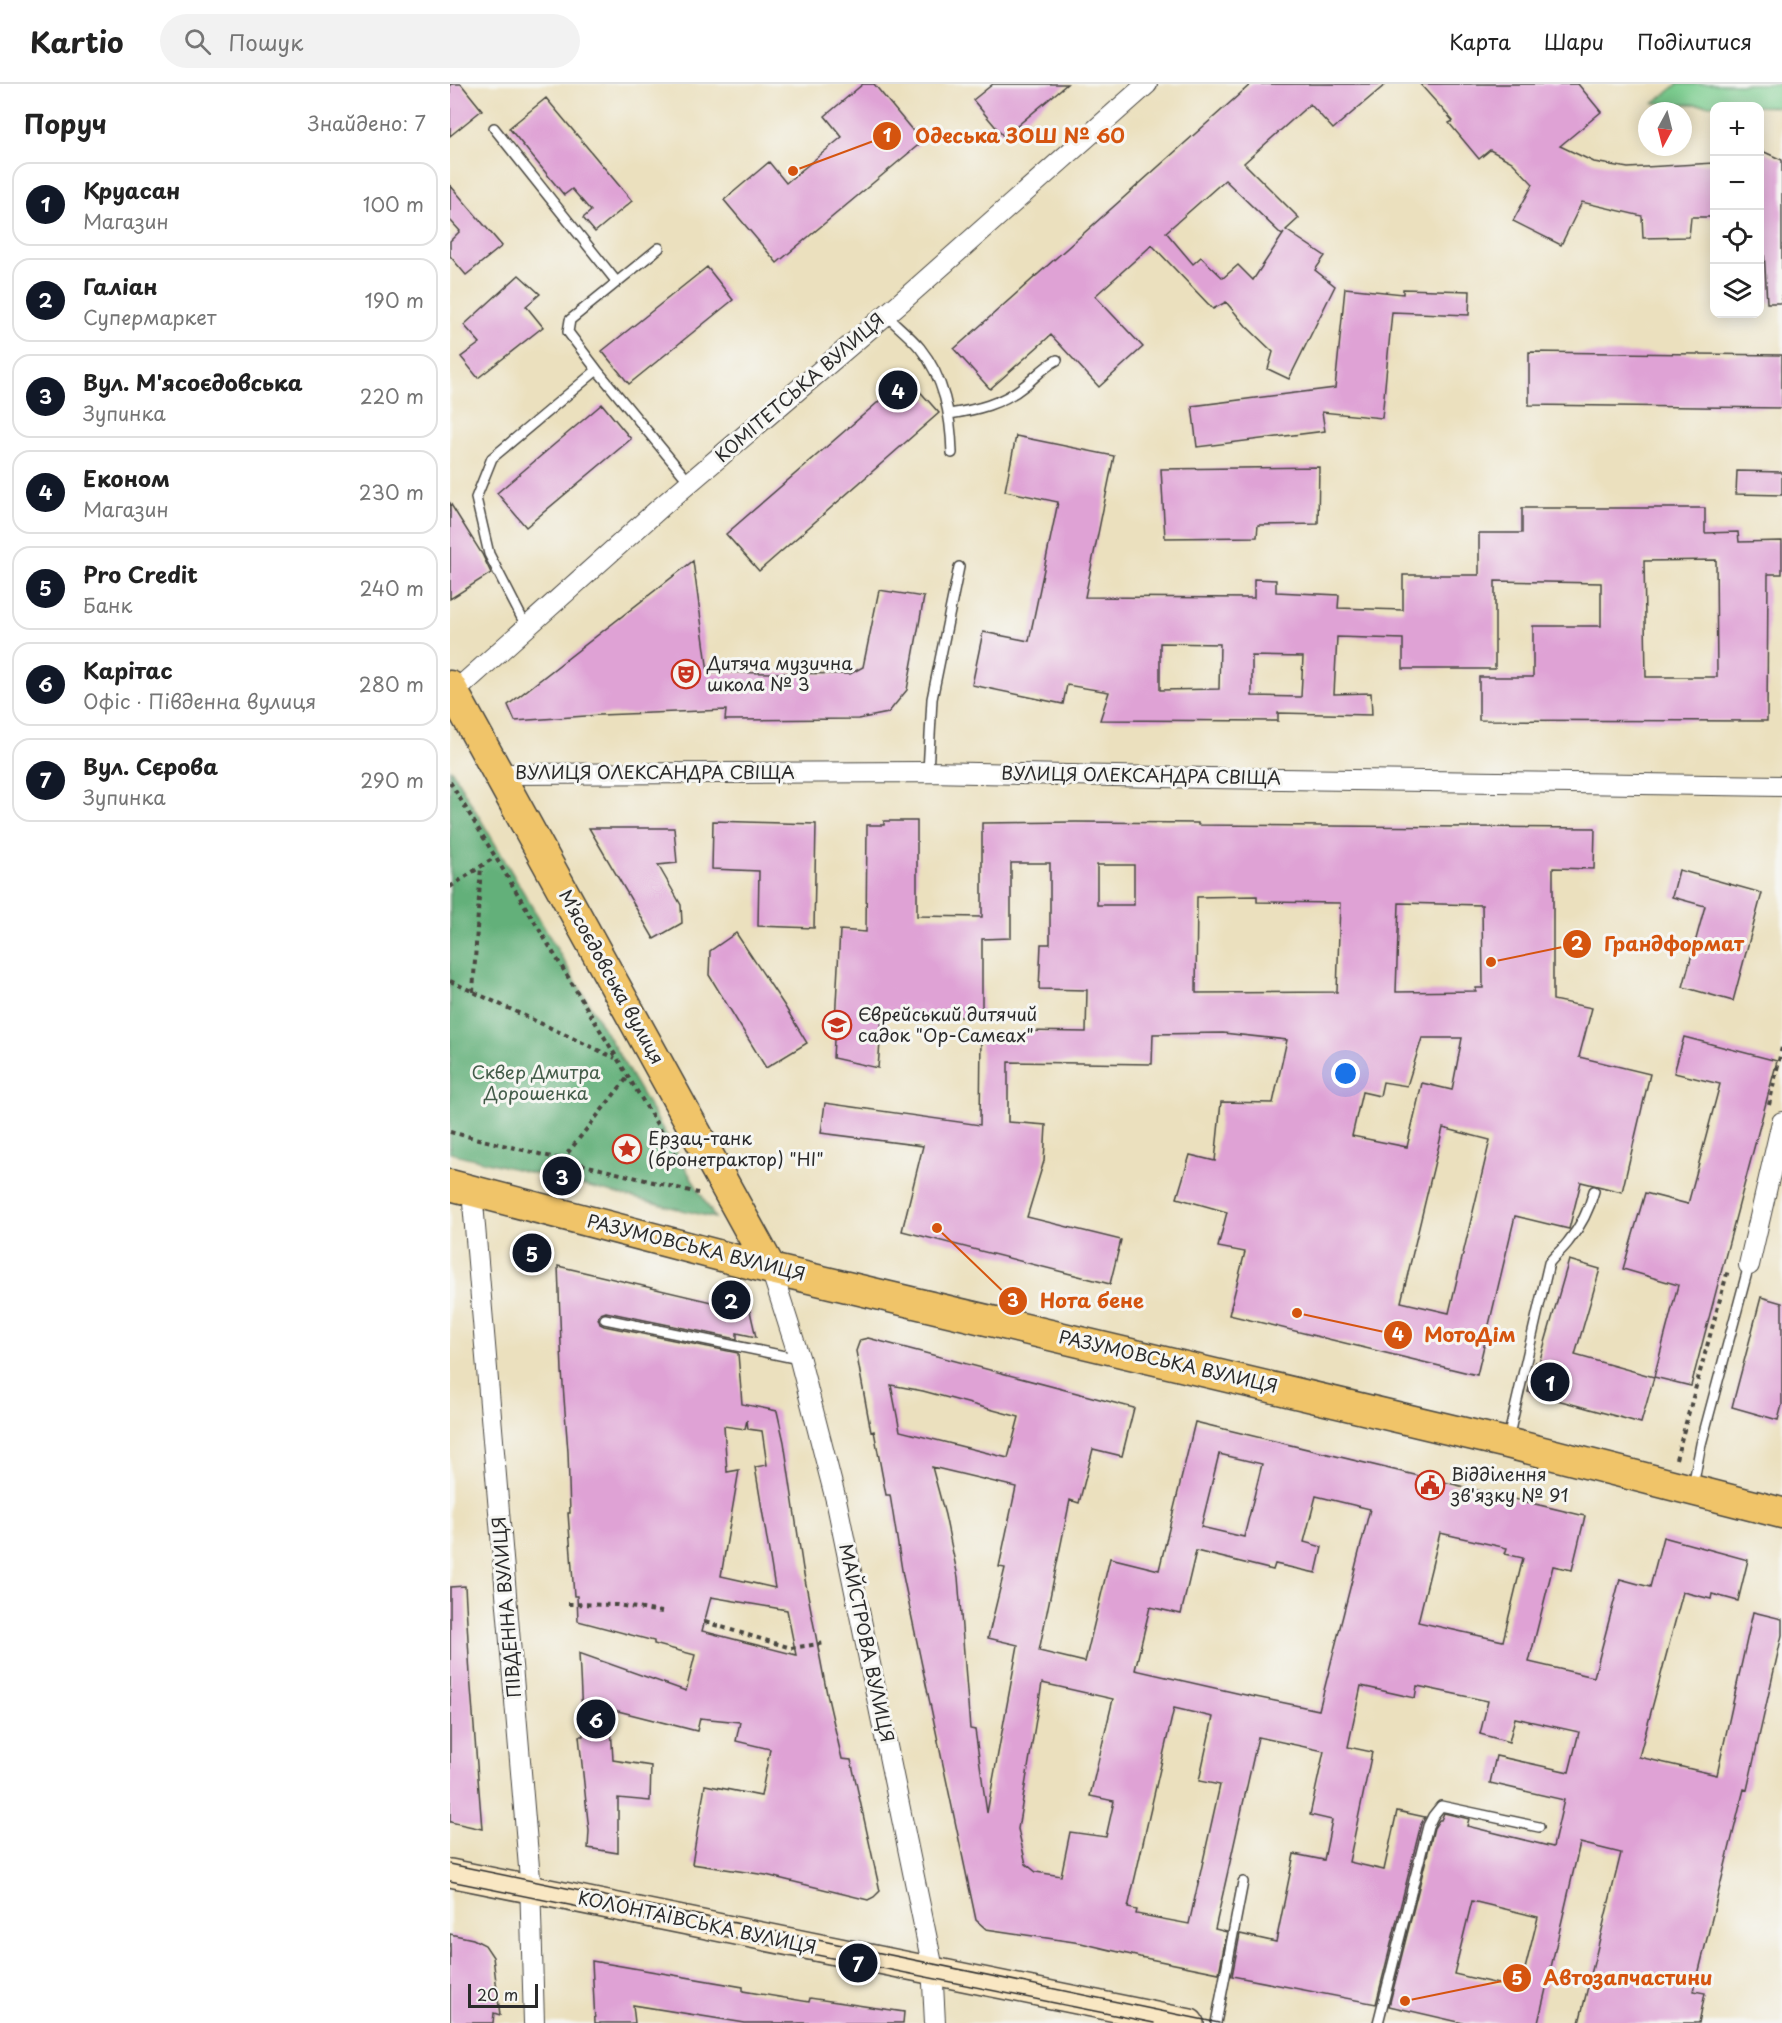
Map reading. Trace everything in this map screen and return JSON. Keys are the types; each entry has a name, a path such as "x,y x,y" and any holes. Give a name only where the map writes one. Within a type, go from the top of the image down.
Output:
{"main road":[{"name":"Мʼясоєдовська вулиця","path":"451,692 500,774 771,1269"},
{"name":"РАЗУМОВСЬКА ВУЛИЦЯ","path":"461,1188 771,1269 1507,1443 1782,1513"},
{"name":"КОЛОНТАЇВСЬКА ВУЛИЦЯ","path":"450,1873 1190,2023"}],"street":[{"name":"КОМІТЕТСЬКА ВУЛИЦЯ","path":"451,692 886,315 1147,84"},
{"name":"ВУЛИЦЯ ОЛЕКСАНДРА СВІЩА","path":"500,774 928,772 1782,786"},
{"path":"1749,1265 1782,1122"},
{"name":"ПІВДЕННА ВУЛИЦЯ","path":"461,1188 530,1888 534,2023"},
{"name":"МАЙСТРОВА ВУЛИЦЯ","path":"771,1269 800,1360 837,1504 932,1972 935,2023"}],"lane":[{"path":"494,128 616,281"},
{"path":"659,248 570,320 568,332 690,483"},
{"path":"886,315 920,348 941,383 949,414 952,453"},
{"path":"949,414 977,410 1003,400 1057,360"},
{"path":"527,628 489,554 476,498 492,458 597,370"},
{"path":"928,772 932,699 958,567"},
{"path":"1507,1443 1549,1263 1567,1243 1589,1212 1594,1191"},
{"path":"1692,1489 1701,1444 1749,1265"},
{"path":"605,1319 800,1360"},
{"path":"1378,2023 1428,1826 1441,1806 1539,1827"},
{"path":"1216,2023 1243,1882"}],"path":[{"path":"450,782 675,1154"},
{"path":"450,887 495,857"},
{"path":"473,992 481,866"},
{"path":"450,981 617,1059"},
{"path":"562,1160 628,1077"},
{"path":"450,1132 699,1193 693,1184"},
{"path":"568,1604 617,1605 662,1612"},
{"path":"705,1622 791,1648 826,1643"}],"green space":[{"path":"1678,84 1782,84 1782,107 1764,106 1764,102 1710,102 1710,105 1692,104 1692,102 1655,102"},
{"name":"Сквер Дмитра Дорошенка","path":"451,769 715,1218 450,1153"}],"building":[{"path":"450,84 461,84 482,110 450,136"},
{"path":"863,84 874,84 922,142 777,263 724,200 769,162 786,183 842,137 825,116"},
{"path":"993,84 1067,84 1004,137 973,100"},
{"path":"1251,84 1386,84 1333,129 1310,104 1244,163 1299,218 1286,230 1325,256 1315,270 1335,286 1289,379 1268,369 1273,352 1246,326 1226,302 1213,309 1152,245 1095,296 1143,347 1099,387 1051,335 990,389 954,349","holes":["1225,180 1282,235 1284,233 1253,280 1238,265 1223,278 1201,257 1193,264 1166,232"]},
{"path":"1420,84 1578,84 1601,112 1560,146 1594,162 1628,168 1710,163 1710,217 1691,217 1689,237 1643,238 1642,216 1582,202 1561,245 1513,221 1533,184 1512,162 1490,150 1479,159 1449,123 1453,121"},
{"path":"546,98 632,201 595,232 583,218 591,211 572,189 564,195 509,128"},
{"path":"1764,152 1782,160 1782,303 1767,303 1764,250"},
{"path":"450,185 502,246 466,275 450,256 450,241 460,231 450,220"},
{"path":"707,267 733,300 629,384 602,351"},
{"path":"519,275 540,294 526,306 543,327 478,378 461,357 480,343 464,325"},
{"path":"1345,288 1403,294 1403,289 1470,291 1469,315 1392,312 1382,418 1322,412 1325,431 1197,447 1192,406 1335,388"},
{"path":"1529,352 1782,355 1782,408 1529,405"},
{"path":"907,377 939,413 759,571 726,534"},
{"path":"602,404 631,439 526,527 497,493"},
{"path":"1016,436 1114,456 1085,597 1254,598 1254,579 1276,580 1276,592 1339,595 1338,608 1403,610 1403,575 1479,575 1479,533 1522,533 1522,508 1705,508 1705,533 1738,532 1739,542 1782,541 1782,574 1768,574 1767,721 1479,720 1479,677 1533,677 1533,626 1601,626 1601,583 1495,581 1495,669 1403,669 1403,639 1337,637 1334,694 1371,693 1372,715 1278,713 1278,721 1100,720 1109,692 1067,685 1063,704 972,685 983,632 1029,641 1058,502 1005,491","holes":["1716,560 1717,677 1646,677 1644,561","1160,643 1220,644 1219,689 1160,690","1252,656 1303,657 1301,697 1252,696"]},
{"path":"1319,467 1318,524 1258,525 1257,537 1165,538 1161,469"},
{"path":"1737,471 1782,472 1782,495 1736,494"},
{"path":"450,503 482,554 491,573 450,599"},
{"path":"693,561 708,672 850,674 863,667 879,590 924,597 907,690 888,713 858,719 725,720 726,710 515,721 508,705"},
{"path":"713,821 816,824 814,928 758,926 759,871 712,869"},
{"path":"884,821 917,821 917,916 982,917 982,823 1595,828 1594,869 1553,868 1553,1000 1592,1008 1579,1057 1650,1074 1622,1192 1581,1182 1569,1229 1515,1216 1477,1375 1229,1315 1245,1252 1218,1247 1227,1212 1177,1198 1190,1155 1215,1161 1221,1102 1273,1103 1287,1040 1223,1033 1153,1034 1152,1064 1008,1062 1008,1122 1046,1125 1044,1161 1027,1217 1121,1240 1110,1284 902,1231 923,1146 821,1133 825,1103 980,1125 981,1034 1026,1034 1026,1031 1086,1032 1087,990 1039,989 1041,944 1050,944 1050,863 1011,863 1011,938 982,939 982,1017 882,1017 878,1068 833,1058 840,930 866,932 867,825 884,825","holes":["1097,865 1134,865 1134,905 1097,905","1257,896 1257,902 1340,903 1337,992 1196,993 1197,897","1399,903 1482,905 1483,988 1476,988 1476,991 1396,992","1422,1038 1462,1038 1452,1090 1422,1083 1407,1147 1352,1136 1362,1092 1380,1096 1383,1082 1407,1086","1443,1128 1490,1140 1449,1313 1401,1302"]},
{"path":"589,828 674,828 677,863 658,865 681,905 682,923 654,939"},
{"path":"1679,870 1762,893 1733,1001 1683,987 1705,906 1672,897"},
{"path":"736,933 807,1043 766,1068 709,975 710,951"},
{"path":"1684,1037 1777,1061 1691,1386 1654,1377 1678,1285 1623,1269 1645,1193 1688,1204 1720,1084 1674,1073"},
{"path":"1569,1260 1600,1269 1575,1355 1654,1377 1641,1423 1528,1392 1536,1362 1539,1363"},
{"path":"558,1266 750,1311 756,1337 737,1333 737,1339 606,1312 600,1314 598,1318 600,1324 604,1326 738,1353 742,1404 777,1411 784,1442 803,1569 827,1694 842,1759 851,1760 880,1891 874,1897 868,1900 766,1875 692,1864 705,1785 761,1796 770,1749 736,1741 740,1722 700,1718 697,1731 610,1709 613,1760 651,1766 650,1801 618,1798 618,1853 588,1848 589,1831 579,1736 583,1736 579,1653 686,1691 695,1655 654,1644 654,1641 578,1621 568,1513 570,1513 568,1452","holes":["747,1420 748,1429 762,1431 767,1465 755,1467 775,1588 721,1576 739,1470 727,1472 724,1426 745,1429","711,1597 787,1610 796,1655 702,1631"]},
{"path":"1761,1297 1782,1303 1782,1405 1778,1420 1732,1407"},
{"path":"868,1338 1134,1408 1122,1456 1093,1449 1079,1503 1070,1500 1039,1651 1085,1662 1110,1558 1159,1570 1195,1422 1585,1516 1572,1570 1553,1566 1529,1662 1594,1677 1620,1579 1650,1587 1663,1537 1748,1560 1738,1601 1712,1594 1711,1599 1683,1592 1639,1757 1717,1775 1753,1612 1782,1619 1782,1635 1747,1790 1744,1789 1694,1991 1705,1993 1699,2023 1579,2023 1621,1853 1580,1843 1538,2023 1463,2023 1389,2006 1434,1828 1439,1820 1444,1813 1469,1819 1467,1826 1553,1847 1564,1800 1490,1783 1496,1756 1569,1772 1579,1732 1515,1718 1509,1742 1480,1734 1488,1701 1417,1686 1415,1698 1361,1686 1348,1747 1372,1752 1349,1862 1384,1870 1397,1811 1425,1817 1421,1824 1376,2004 1232,1976 1240,1934 1276,1942 1294,1854 1324,1860 1332,1820 1310,1815 1324,1751 1258,1737 1215,1929 1227,1932 1219,1973 1081,1943 986,1929 976,1920 903,1576 890,1495 886,1495 874,1431 871,1432 856,1351 860,1340","holes":["891,1385 923,1391 1019,1417 1008,1458 900,1431","1219,1454 1262,1464 1244,1537 1201,1527","932,1467 1016,1487 999,1567 1005,1568 988,1638 1018,1645 987,1813 975,1730 970,1729 958,1577","1316,1496 1370,1509 1319,1710 1135,1670 1150,1607 1181,1614 1196,1551 1273,1570 1275,1564 1316,1573 1322,1547 1304,1542","1440,1533 1507,1548 1505,1554 1523,1558 1503,1641 1418,1622","1042,1683 1113,1699 1090,1796 1114,1801 1106,1837 1070,1832 1061,1876 1036,1872 1026,1864 1018,1829","1174,1708 1213,1717 1199,1781 1220,1785 1189,1924 1136,1914 1137,1910 1128,1908","1472,1901 1538,1917 1520,1989 1454,1974"]},
{"path":"465,1586 482,1829 450,1822 450,1587"},
{"path":"450,1934 473,1939 485,1945 493,1957 500,2015 494,2013 493,2023 450,2023"},
{"path":"592,1961 743,1987 743,1991 809,2002 810,1998 904,2012 903,2023 745,2023 633,2005 635,2023 595,2023"}],"tram line":[{"path":"450,1864 1219,2023"},
{"path":"450,1881 1154,2023"}],"place":[{"name":"Одеська ЗОШ № 60","path":"793,171"},
{"name":"Економ","path":"898,390"},
{"name":"Дитяча музична школа № 3","path":"686,674"},
{"name":"Грандформат","path":"1491,962"},
{"name":"Єврейський дитячий садок \"Ор-Самєах\"","path":"837,1025"},
{"name":"Ерзац-танк (бронетрактор) \"НІ\"","path":"627,1149"},
{"name":"Вул. М'ясоєдовська","path":"562,1176"},
{"name":"Нота бене","path":"937,1228"},
{"name":"Pro Credit","path":"532,1253"},
{"name":"Галіан","path":"731,1300"},
{"name":"МотоДім","path":"1297,1313"},
{"name":"Круасан","path":"1550,1382"},
{"name":"Відділення зв'язку № 91","path":"1430,1485"},
{"name":"Карітас","path":"596,1719"},
{"name":"Вул. Сєрова","path":"858,1963"},
{"name":"Автозапчастини","path":"1405,2001"}]}
